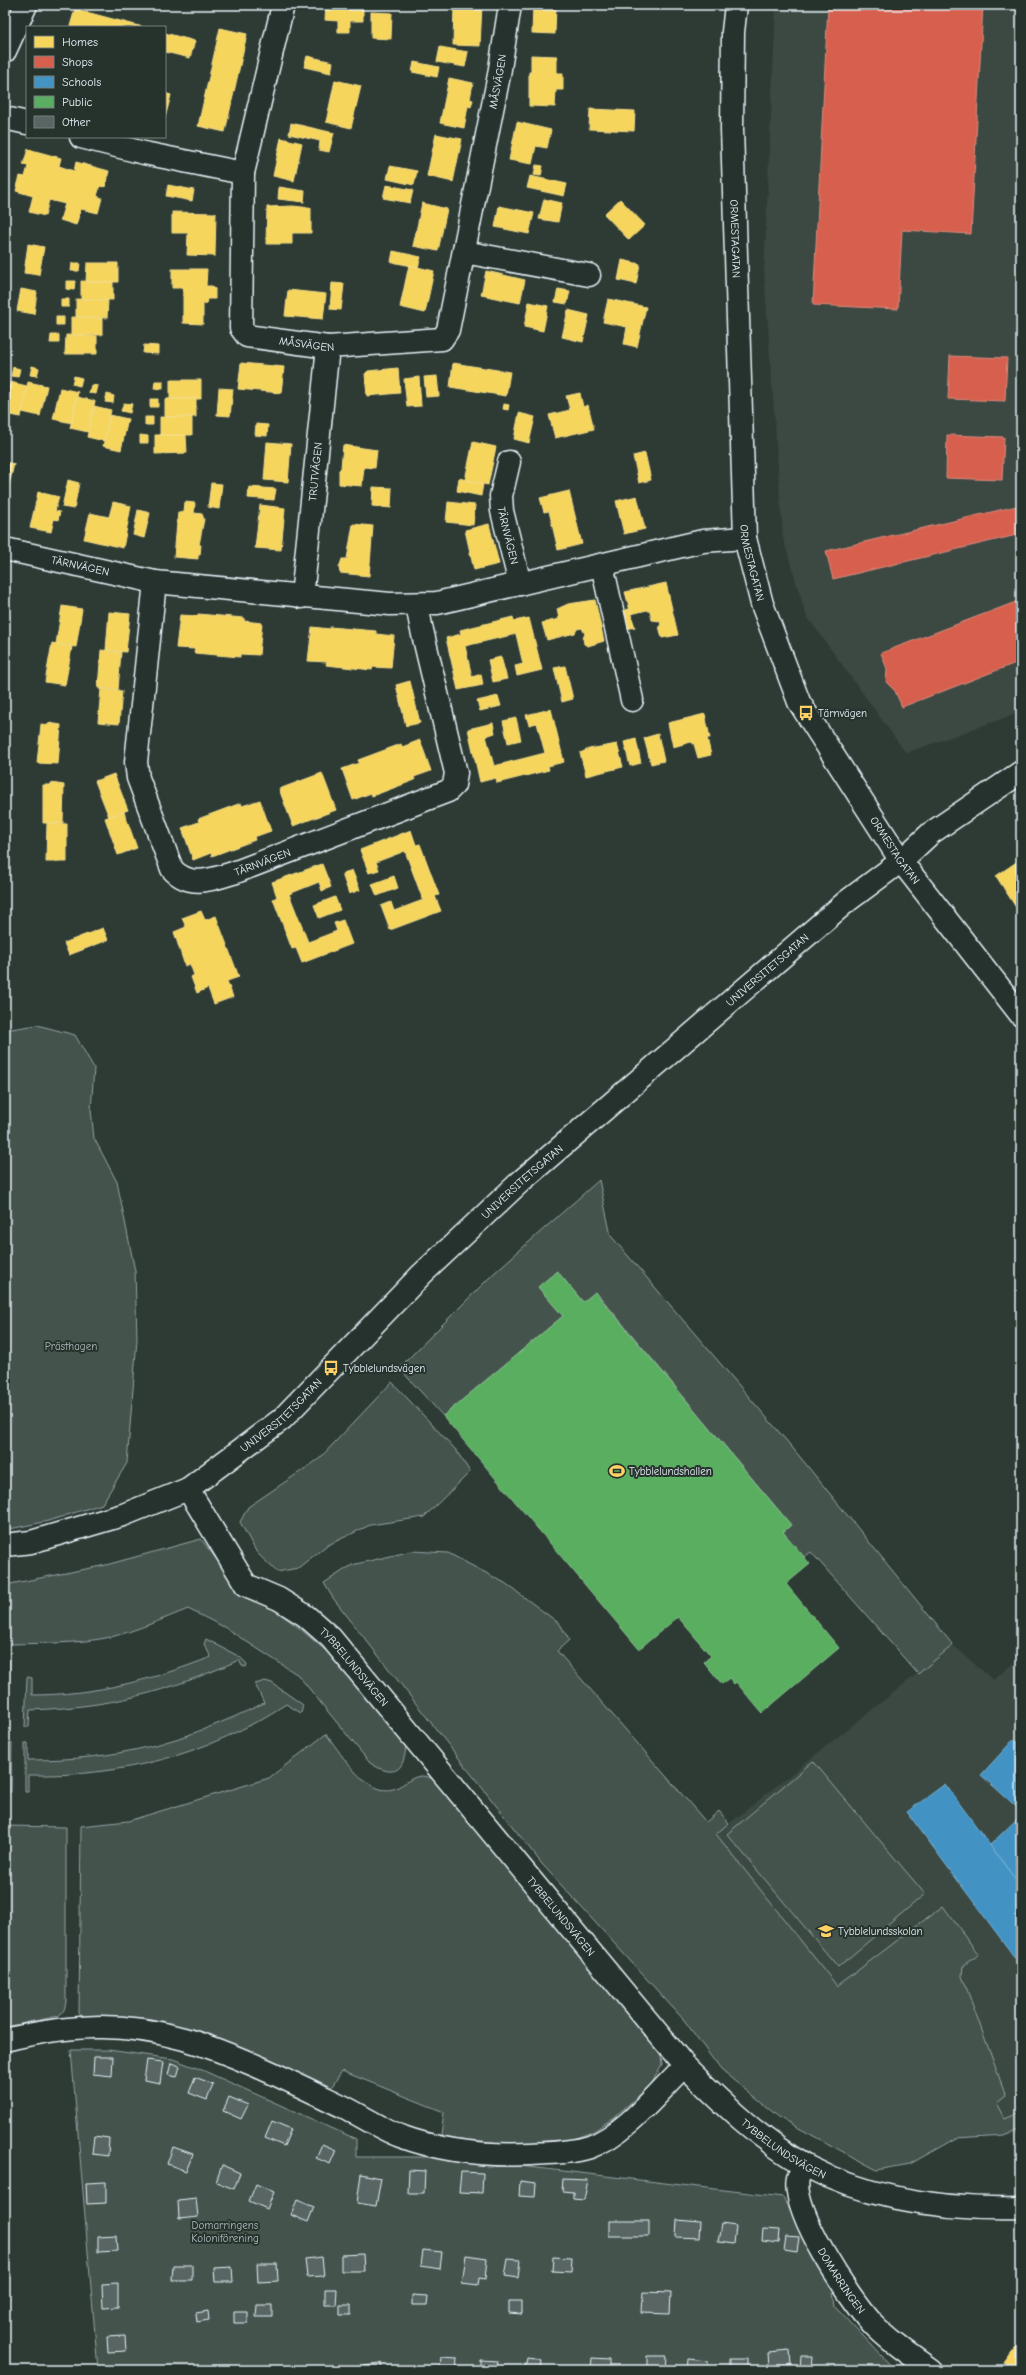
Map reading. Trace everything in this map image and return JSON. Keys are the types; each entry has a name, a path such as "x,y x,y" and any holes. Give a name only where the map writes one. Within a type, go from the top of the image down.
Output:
{"street":[{"path":"5,51 26,5"},
{"name":"MÅSVÄGEN","path":"283,5 243,173 241,328 247,336 328,347 442,339 448,330 499,75 510,5"},
{"name":"ORMESTAGATAN","path":"732,5 732,129 745,538 762,604 799,702 901,861 1021,1015"},
{"name":"ORMESTAGATAN","path":"733,32 736,5"},
{"path":"5,118 26,123"},
{"path":"85,138 144,153 243,173"},
{"path":"464,252 589,275"},
{"name":"TRUTVÄGEN","path":"302,597 328,347"},
{"name":"TÄRNVÄGEN","path":"509,462 501,496 502,511 520,584"},
{"name":"TÄRNVÄGEN","path":"5,549 155,582 302,597 417,604 437,603 703,541 745,538"},
{"path":"602,565 632,700"},
{"name":"TÄRNVÄGEN","path":"155,582 136,762 138,778 172,869 179,877 192,881 209,881 236,872 448,791 454,785 456,773 417,604"},
{"name":"UNIVERSITETSGATAN","path":"5,1545 31,1542 123,1515 188,1488 282,1419 422,1274 520,1182 846,902 901,861 931,833 1021,772"},
{"name":"TYBBELUNDSVÄGEN","path":"188,1488 246,1585 279,1599 306,1616 331,1638 685,2066 750,2128 806,2166 862,2190 887,2196 958,2206 1021,2208"},
{"path":"5,2040 62,2028 85,2026 123,2027 157,2032 216,2050 315,2093 399,2136 476,2153 562,2152 589,2147 608,2137 628,2122 685,2066"},
{"name":"DOMARRINGEN","path":"806,2166 798,2178 799,2193 803,2210 837,2276 854,2303 872,2323 894,2344 931,2370"}],"shaded area":[{"path":"776,5 1021,5 1021,712 906,753 806,615 783,538 764,271"},
{"name":"Tybblelundsskolan","path":"953,1645 993,1680 1021,1657 1021,2134 956,2138 910,2164 877,2170 780,2118 721,2070 684,2020 716,1834"}],"green space":[{"name":"Prästhagen","path":"37,1025 75,1035 94,1068 91,1110 94,1138 117,1182 135,1271 137,1339 127,1463 102,1504 48,1521 5,1530 5,1030"},
{"path":"599,1180 611,1236 791,1446 953,1645 918,1674 811,1552 804,1557 783,1532 791,1525 596,1292 583,1302 557,1271 538,1287 563,1316 443,1416 399,1368 493,1274"},
{"path":"392,1382 456,1450 470,1472 424,1517 370,1525 326,1546 298,1568 277,1572 257,1553 240,1522 248,1507 319,1459"},
{"path":"201,1539 230,1577 298,1627 333,1657 406,1743 401,1766 397,1770 386,1771 370,1763 298,1675 224,1627 188,1609 141,1628 111,1637 73,1642 10,1644 9,1708 5,1708 5,1585 106,1565"},
{"path":"412,1551 448,1553 505,1583 560,1624 569,1640 557,1651 706,1822 719,1811 729,1823 716,1834 837,1986 943,1906 979,1955 963,1965 962,1976 1006,2096 997,2103 1005,2118 1021,2112 1021,2127 1004,2135 956,2138 910,2164 877,2170 780,2118 721,2070 684,2020 542,1864 333,1598 324,1583 352,1565"},
{"path":"206,1639 240,1657 247,1664 246,1667 242,1666 239,1660 212,1672 161,1690 112,1702 86,1706 30,1710 29,1727 25,1727 27,1677 32,1678 32,1695 78,1692 123,1685 167,1673 211,1657 204,1644"},
{"path":"265,1681 272,1683 303,1705 301,1713 286,1704 257,1722 226,1737 163,1759 130,1767 62,1775 28,1775 28,1792 25,1792 25,1743 28,1743 28,1760 92,1757 121,1753 177,1739 234,1717 264,1703 255,1684"},
{"path":"326,1734 356,1773 371,1785 380,1789 389,1790 396,1788 421,1776 439,1783 660,2051 662,2064 651,2085 613,2118 594,2131 567,2142 464,2146 441,2135 444,2112 342,2071 329,2091 82,2017 79,2013 81,1826 128,1821 269,1778"},
{"path":"9,1743 12,1743 11,1792 6,1792 7,1775 5,1775 5,1759 8,1759"},
{"path":"813,1761 925,1894 838,1967 727,1834"},
{"path":"5,1826 66,1827 66,2002 64,2010 59,2016 5,2027"},
{"name":"Domarringens Koloniförening","path":"71,2050 108,2050 173,2059 202,2070 356,2139 356,2157 444,2157 783,2197 831,2279 835,2306 895,2370 98,2370"}],"building: Homes":[{"path":"326,5 363,5 363,21 350,21 350,32 338,32 338,21 325,20"},
{"path":"454,5 482,5 480,46 453,45"},
{"path":"533,5 556,5 555,34 532,33"},
{"path":"75,9 139,26 70,26"},
{"path":"371,12 392,13 391,39 371,38"},
{"path":"220,28 247,34 225,132 198,126"},
{"path":"166,33 195,41 190,58 166,52"},
{"path":"440,47 468,52 465,67 437,62"},
{"path":"531,55 557,56 557,73 563,73 563,90 556,90 555,107 529,106 529,72 531,72"},
{"path":"307,56 333,62 331,73 304,67"},
{"path":"414,62 439,67 437,77 412,72"},
{"path":"449,78 473,83 470,99 473,100 471,107 468,106 464,128 440,123"},
{"path":"335,80 361,86 351,128 326,122"},
{"path":"166,93 171,95 166,114"},
{"path":"590,109 635,111 634,131 589,129"},
{"path":"517,122 551,130 547,148 536,146 532,164 509,160"},
{"path":"291,123 334,133 329,152 319,150 320,141 289,134"},
{"path":"436,134 462,139 453,182 427,176"},
{"path":"281,138 302,143 294,181 273,176"},
{"path":"28,149 61,158 59,166 74,171 76,162 109,171 105,187 100,186 97,196 102,198 98,213 81,209 76,225 60,220 65,204 49,200 45,216 29,212 33,196 16,191 20,176 25,177 28,166 23,165"},
{"path":"536,165 543,166 541,176 534,175"},
{"path":"390,166 417,171 414,185 387,179"},
{"path":"530,176 567,184 564,196 527,188"},
{"path":"168,185 194,190 192,201 166,196"},
{"path":"386,185 413,190 410,203 383,198"},
{"path":"279,187 305,191 304,202 278,199"},
{"path":"544,199 562,203 558,222 539,219"},
{"path":"620,199 645,225 629,240 604,214"},
{"path":"422,203 447,209 438,251 413,246"},
{"path":"293,206 311,208 311,233 292,233 292,244 266,244 267,207"},
{"path":"499,206 534,213 529,234 495,227"},
{"path":"172,212 216,213 215,256 187,255 188,233 172,233"},
{"path":"28,244 44,247 39,275 24,273"},
{"path":"393,251 421,257 418,267 391,262"},
{"path":"622,260 640,264 636,284 618,280"},
{"path":"72,263 80,263 79,271 71,271"},
{"path":"87,263 118,263 118,282 86,282"},
{"path":"409,265 434,271 425,313 400,307"},
{"path":"172,269 207,269 206,286 212,286 215,289 215,299 207,299 206,304 203,304 203,324 183,323 183,288 172,288"},
{"path":"486,271 525,280 520,303 481,295"},
{"path":"66,281 75,281 74,290 66,289"},
{"path":"81,281 113,282 113,300 81,299"},
{"path":"332,283 344,284 341,310 330,309"},
{"path":"21,289 37,292 34,314 17,311"},
{"path":"558,289 570,291 567,304 555,302"},
{"path":"288,290 326,294 323,319 285,316"},
{"path":"61,299 69,299 69,307 61,307"},
{"path":"76,299 108,300 107,318 76,317"},
{"path":"608,299 646,307 637,347 624,344 627,327 603,322"},
{"path":"529,302 548,306 543,331 524,327"},
{"path":"568,310 589,315 583,342 562,337"},
{"path":"56,317 64,317 64,325 56,325"},
{"path":"71,317 102,318 102,335 71,335"},
{"path":"51,335 59,335 59,343 50,343"},
{"path":"66,335 97,336 97,354 65,354"},
{"path":"144,345 158,346 158,354 143,353"},
{"path":"241,363 284,367 281,393 238,389"},
{"path":"453,363 510,372 506,396 450,387"},
{"path":"32,366 39,368 37,376 30,375"},
{"path":"13,367 20,369 18,377 11,376"},
{"path":"398,368 400,393 367,396 365,374 368,371"},
{"path":"74,376 82,378 80,386 72,384"},
{"path":"437,376 439,396 426,397 424,377"},
{"path":"419,377 421,406 407,407 404,379"},
{"path":"170,380 201,380 201,399 170,399"},
{"path":"155,381 163,381 163,389 154,388"},
{"path":"10,382 27,386 21,417 5,414"},
{"path":"28,382 47,386 40,416 22,412"},
{"path":"91,385 98,386 96,394 89,393"},
{"path":"5,386 9,387 5,403"},
{"path":"60,388 78,392 72,423 53,419"},
{"path":"219,388 233,389 230,416 217,415"},
{"path":"580,393 583,407 588,405 594,429 555,438 549,415 570,410 566,396"},
{"path":"107,394 114,396 113,403 105,402"},
{"path":"77,397 95,401 88,432 70,428"},
{"path":"196,398 196,417 165,417 165,399"},
{"path":"150,399 158,399 158,407 150,407"},
{"path":"124,403 132,404 130,413 121,411"},
{"path":"504,404 509,405 508,410 503,409"},
{"path":"94,406 111,410 104,441 87,437"},
{"path":"519,413 535,417 529,443 514,439"},
{"path":"110,415 128,419 121,450 103,446"},
{"path":"145,417 153,417 153,425 145,425"},
{"path":"160,417 192,417 192,435 160,435"},
{"path":"256,424 268,425 267,436 255,435"},
{"path":"140,435 148,436 148,443 140,443"},
{"path":"155,435 186,435 187,453 155,454"},
{"path":"267,442 291,444 288,482 264,480"},
{"path":"473,442 496,447 488,485 465,480"},
{"path":"343,445 377,450 375,468 364,467 362,486 339,484 339,470 341,468"},
{"path":"645,453 651,480 639,483 633,456"},
{"path":"5,462 14,464 9,485 5,484"},
{"path":"459,478 483,484 481,496 457,491"},
{"path":"68,480 79,483 74,509 62,507"},
{"path":"211,483 222,484 219,509 208,507"},
{"path":"249,487 276,489 274,500 248,498"},
{"path":"373,487 392,488 391,508 372,506"},
{"path":"569,491 582,544 558,550 549,511 544,512 540,498"},
{"path":"38,492 59,497 55,511 60,512 58,520 54,519 51,532 30,528"},
{"path":"637,496 645,529 624,534 616,501"},
{"path":"113,502 131,506 123,548 84,539 90,513 109,517"},
{"path":"185,502 195,503 194,513 202,514 204,519 199,545 201,545 200,555 198,555 198,559 174,557 178,512 184,512"},
{"path":"448,502 475,505 473,525 446,522"},
{"path":"260,505 285,508 281,550 255,548"},
{"path":"138,510 150,513 144,538 133,535"},
{"path":"353,524 373,526 369,576 340,573 339,568 342,559 347,559"},
{"path":"489,524 499,564 474,570 465,530"},
{"path":"666,583 678,635 662,638 659,626 661,626 660,621 652,620 650,612 647,610 631,614 625,592"},
{"path":"595,600 604,641 588,646 584,644 583,638 585,634 582,628 577,629 575,633 547,640 542,623 559,619 557,609 568,604"},
{"path":"62,606 82,609 76,647 56,644"},
{"path":"629,609 635,627 623,630 619,612"},
{"path":"109,612 130,614 126,652 106,650"},
{"path":"198,614 244,618 244,621 262,623 259,655 240,654 240,657 194,653 195,649 176,648 180,615 198,616"},
{"path":"513,617 514,621 529,618 542,670 517,676 515,666 523,664 516,634 465,646 472,677 481,674 483,685 458,690 446,638 461,634 460,630"},
{"path":"312,627 376,631 376,634 394,636 391,668 373,667 372,670 326,665 327,662 308,661"},
{"path":"52,643 72,647 65,685 45,682"},
{"path":"101,650 121,652 118,690 98,688"},
{"path":"501,657 507,679 493,682 488,660"},
{"path":"565,666 573,699 562,702 554,668"},
{"path":"410,681 420,723 406,726 396,685"},
{"path":"101,689 122,691 119,724 98,722"},
{"path":"498,696 501,706 480,711 477,701"},
{"path":"551,709 564,762 548,766 549,770 497,783 496,778 480,782 468,729 493,723 495,733 486,736 494,766 545,753 537,723 529,725 526,715"},
{"path":"705,714 710,738 707,738 711,755 698,758 694,744 691,742 673,747 668,723"},
{"path":"516,718 521,740 508,743 503,721"},
{"path":"49,723 61,725 58,764 37,763 41,724 49,725"},
{"path":"658,734 664,761 651,764 644,738"},
{"path":"636,739 641,763 630,766 624,742"},
{"path":"420,740 431,771 414,777 415,780 372,796 371,793 353,800 342,769 359,763 358,760 401,744 402,747"},
{"path":"617,744 623,767 586,776 580,753 589,749"},
{"path":"322,773 336,810 293,826 279,789"},
{"path":"114,774 128,810 109,817 95,781"},
{"path":"51,783 64,785 63,823 43,823 43,785 51,785"},
{"path":"260,800 271,831 254,837 255,840 212,856 211,853 193,860 182,828 199,822 198,819 241,803 242,806"},
{"path":"124,812 137,848 118,855 105,818"},
{"path":"47,823 67,824 67,862 46,862"},
{"path":"411,830 416,845 420,844 439,895 435,896 441,911 390,930 381,906 391,902 394,911 423,900 405,851 376,862 379,870 369,873 360,850"},
{"path":"1021,859 1021,911 1019,912 996,876"},
{"path":"322,864 331,887 322,891 319,882 289,894 308,942 337,931 334,923 343,920 352,944 302,963 296,948 292,949 273,899 277,897 272,882"},
{"path":"352,870 360,890 349,894 342,874"},
{"path":"394,876 398,888 377,896 372,884"},
{"path":"335,897 340,910 319,918 314,905"},
{"path":"201,911 205,920 216,916 239,977 227,981 233,997 214,1004 208,988 197,993 191,977 194,975 190,964 185,966 174,932 186,927 182,918"},
{"path":"103,928 108,940 69,955 64,943"},
{"path":"1017,2345 1021,2347 1021,2370 1006,2370 1009,2366 1004,2363"}],"building: Shops":[{"path":"828,5 983,5 971,234 902,230 898,309 813,305"},
{"path":"950,356 1007,358 1005,401 948,399"},
{"path":"947,435 1004,437 1002,480 946,478"},
{"path":"1021,505 1021,534 833,579 826,551"},
{"path":"1021,600 1021,661 902,707 895,691 886,682 887,669 881,653"}],"building: Schools":[{"path":"1014,1739 1021,1745 1021,1811 981,1775"},
{"path":"945,1784 1021,1887 1021,1966 907,1812"},
{"path":"1021,1815 1021,1887 990,1845"}],"building: Public":[{"name":"Tybblelundshallen","path":"557,1271 583,1302 595,1292 791,1525 783,1532 810,1564 786,1584 839,1648 762,1713 736,1682 734,1684 729,1678 722,1684 704,1662 711,1656 678,1617 639,1649 443,1416 563,1316 538,1287"}],"building: Other":[{"path":"94,2057 113,2057 112,2076 93,2074"},
{"path":"147,2060 163,2062 160,2083 144,2080"},
{"path":"171,2063 180,2066 177,2077 168,2075"},
{"path":"195,2077 213,2084 207,2100 189,2093"},
{"path":"229,2097 248,2105 241,2119 223,2111"},
{"path":"272,2121 291,2129 284,2146 265,2138"},
{"path":"94,2136 109,2138 108,2156 92,2154"},
{"path":"322,2144 336,2150 330,2164 316,2158"},
{"path":"173,2147 193,2154 186,2171 167,2164"},
{"path":"222,2165 240,2173 234,2189 216,2182"},
{"path":"409,2170 425,2171 424,2193 408,2193"},
{"path":"461,2172 483,2173 482,2193 459,2192"},
{"path":"361,2174 381,2178 376,2206 357,2203"},
{"path":"563,2179 588,2180 584,2200 573,2199 573,2192 562,2191"},
{"path":"520,2181 536,2183 535,2197 519,2196"},
{"path":"106,2182 106,2203 87,2204 86,2183"},
{"path":"256,2184 274,2192 267,2209 249,2201"},
{"path":"196,2198 198,2217 179,2219 178,2200"},
{"path":"297,2200 314,2207 308,2222 291,2215"},
{"path":"677,2220 700,2222 699,2238 676,2237"},
{"path":"609,2221 649,2221 649,2236 609,2236"},
{"path":"721,2224 736,2226 734,2244 718,2242"},
{"path":"763,2229 780,2230 779,2243 762,2241"},
{"path":"116,2236 117,2251 98,2252 98,2237"},
{"path":"786,2236 799,2237 797,2253 784,2251"},
{"path":"423,2250 442,2252 440,2269 421,2266"},
{"path":"363,2254 364,2271 341,2271 341,2255"},
{"path":"466,2255 487,2258 485,2279 479,2278 478,2285 462,2283"},
{"path":"322,2257 324,2276 307,2277 305,2259"},
{"path":"553,2257 572,2258 571,2272 552,2271"},
{"path":"508,2259 520,2260 518,2278 505,2276"},
{"path":"257,2264 277,2264 278,2281 258,2282"},
{"path":"173,2265 192,2265 192,2280 172,2280"},
{"path":"232,2267 233,2282 215,2282 214,2268"},
{"path":"118,2283 118,2307 103,2308 102,2284"},
{"path":"325,2289 337,2289 336,2305 325,2305"},
{"path":"643,2292 671,2293 670,2314 642,2313"},
{"path":"412,2295 428,2296 427,2305 412,2305"},
{"path":"509,2301 522,2301 522,2314 509,2313"},
{"path":"257,2305 272,2305 272,2317 256,2317"},
{"path":"340,2305 351,2305 351,2315 340,2315"},
{"path":"208,2311 209,2320 197,2322 196,2313"},
{"path":"234,2312 248,2312 248,2323 234,2323"},
{"path":"125,2336 126,2351 108,2352 107,2337"},
{"path":"789,2351 790,2365 769,2367 768,2353"},
{"path":"647,2356 667,2356 666,2370 647,2370"},
{"path":"801,2356 813,2356 812,2370 800,2370"},
{"path":"441,2357 457,2358 456,2370 440,2370"},
{"path":"527,2358 542,2360 541,2370 525,2370"},
{"path":"592,2358 609,2359 609,2370 591,2370"},
{"path":"688,2359 708,2361 708,2370 687,2370"},
{"path":"729,2359 747,2359 747,2370 729,2370"},
{"path":"480,2360 498,2361 497,2370 480,2370"},
{"path":"381,2363 382,2370 363,2370 363,2365"},
{"path":"314,2366 315,2370 306,2370 305,2367"},
{"path":"128,2368 128,2370 111,2369"}],"place":[{"name":"Tärnvägen","path":"806,713"},
{"name":"Tybblelundsvägen","path":"331,1368"},
{"name":"Tybblelundshallen","path":"617,1471"},
{"name":"Tybblelundsskolan","path":"826,1931"}]}
